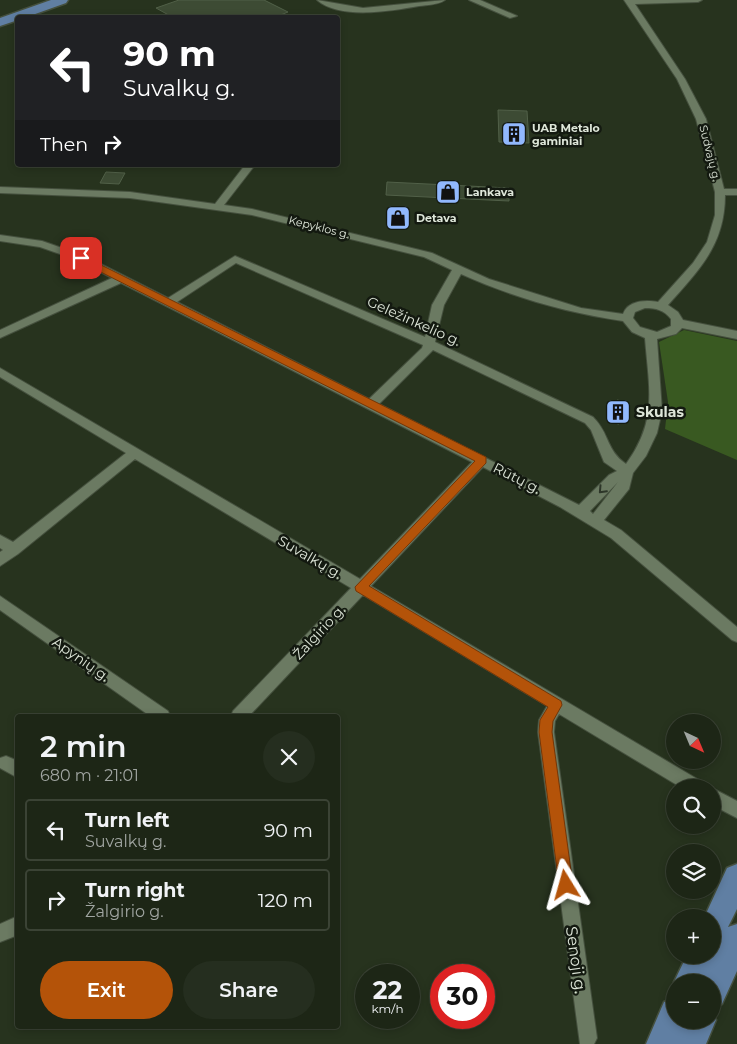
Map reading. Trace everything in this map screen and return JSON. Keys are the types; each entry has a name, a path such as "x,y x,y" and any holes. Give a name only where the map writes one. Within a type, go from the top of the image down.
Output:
{"main road":[{"path":"20,15 62,0"},
{"path":"0,22 15,17"},
{"path":"721,912 737,878"},
{"path":"721,974 737,938"},
{"path":"661,1044 668,1029"},
{"path":"690,1044 697,1029"}],"street":[{"path":"321,0 330,6 355,10 441,0"},
{"path":"473,0 513,16"},
{"path":"628,1 698,0"},
{"name":"Sudvajų g.","path":"628,1 681,79 701,119 720,192 720,215 712,242 697,265 661,306"},
{"path":"218,206 248,167"},
{"name":"Kepyklos g.","path":"0,190 130,195 218,206 286,219 428,255 485,282 571,308 627,318"},
{"path":"720,192 737,192"},
{"name":"Rūtų g.","path":"0,238 55,247 122,278 482,460 596,520 737,636"},
{"name":"Geležinkelio g.","path":"169,302 234,259 430,344 589,420 597,428 609,459 627,472"},
{"path":"371,404 424,355 430,344 438,305 458,269"},
{"path":"0,334 122,278"},
{"path":"678,323 670,333 651,335 637,331 627,318 630,310 640,305 661,306 671,312 678,323 737,335"},
{"path":"596,520 624,486 627,472 645,446 656,411 651,335"},
{"name":"Suvalkų g.","path":"0,372 683,779"},
{"path":"0,560 134,453"},
{"name":"Žalgirio g.","path":"240,714 482,460"},
{"path":"581,512 614,478 627,472"},
{"path":"0,540 13,550"},
{"name":"Apynių g.","path":"0,602 159,714"},
{"name":"Senoji g.","path":"556,705 547,720 546,732 587,1038"},
{"path":"721,801 737,810"},
{"path":"0,933 15,926"}],"green space":[{"path":"684,330 737,341 737,460 665,429 668,402 659,342"}],"building":[{"path":"179,0 264,0 288,12 280,15 169,15 156,8"},
{"name":"UAB Metalo gaminiai","path":"498,110 527,111 529,143 499,142"},
{"path":"106,172 125,173 119,184 100,183"},
{"name":"Lankava","path":"387,182 509,188 509,201 386,195"},
{"name":"Skulas","path":"617,400 627,402 619,424 609,422"}],"place":[{"name":"UAB Metalo gaminiai","path":"514,134"},
{"name":"Lankava","path":"448,192"},
{"name":"Detava","path":"398,218"},
{"name":"Skulas","path":"618,412"}],"route":[{"path":"81,258 482,460 360,587 556,705 547,720 546,732 566,885"}]}
